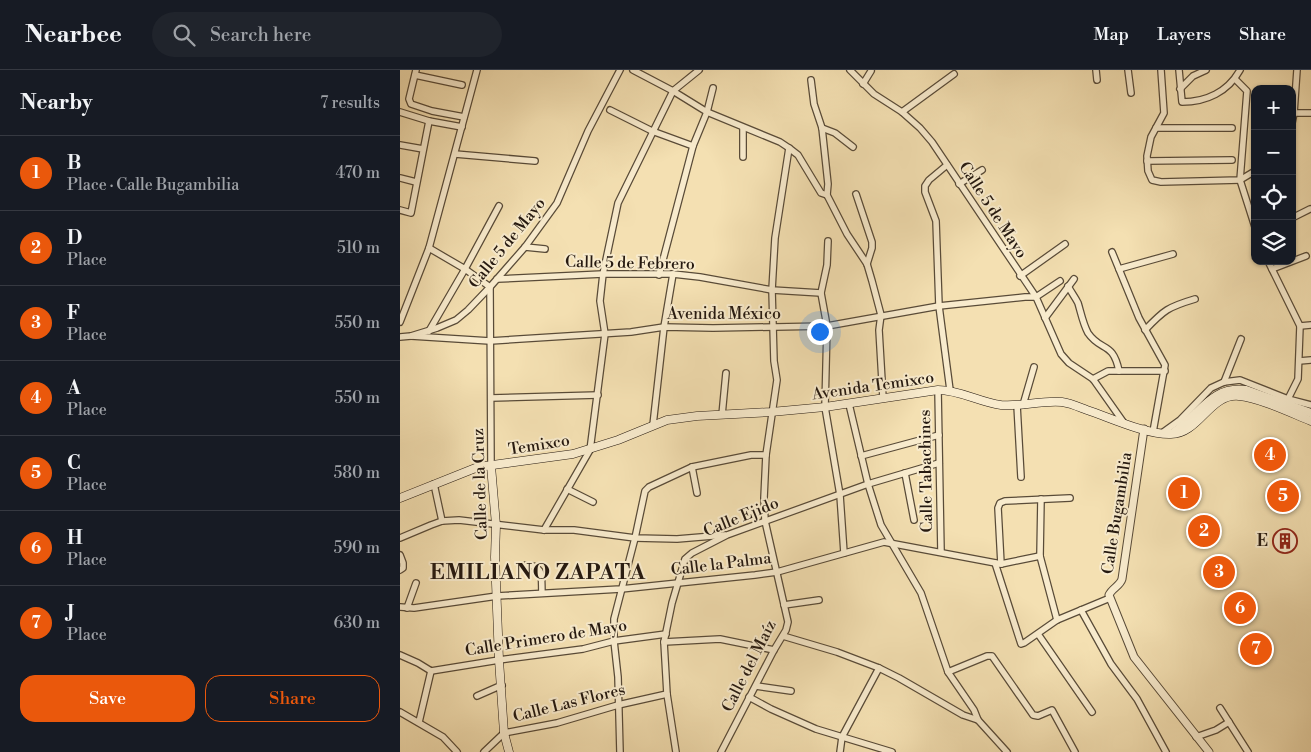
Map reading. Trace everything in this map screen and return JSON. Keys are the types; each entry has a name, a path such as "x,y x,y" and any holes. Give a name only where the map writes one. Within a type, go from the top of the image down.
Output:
{"main road":[{"name":"Avenida Temixco","path":"654,425 681,417 825,407 938,390 950,390 988,402 1020,405 1062,402 1153,432 1166,434"},
{"path":"1166,434 1183,426 1211,398 1226,390 1246,390 1311,413"},
{"path":"1166,434 1185,431 1216,404 1225,398 1237,396 1253,399 1311,420"},
{"name":"Temixco","path":"400,498 478,467 590,450 654,425"},
{"name":"Calle de la Cruz","path":"491,466 496,525 495,557 499,660 504,733 509,752"}],"street":[{"path":"400,322 429,248 477,70"},
{"name":"Calle 5 de Mayo","path":"400,337 428,331 456,320 490,287 525,246 558,203 588,130 620,70"},
{"path":"632,70 673,91 707,112 780,142 798,155 821,193 826,195 846,234 867,264 881,316 879,330 883,398"},
{"path":"544,530 590,450 605,334 600,301 603,274 618,203 673,91 699,70"},
{"name":"Calle 5 de Mayo","path":"850,70 863,84 902,112 932,142 1036,298 1060,354 1069,363 1093,379 1124,423"},
{"path":"1096,70 1096,80"},
{"path":"1128,70 1131,93"},
{"path":"1161,70 1164,112 1152,137 1147,161 1148,171 1152,180 1161,182 1240,180 1251,173"},
{"path":"1179,70 1182,102 1204,99 1221,92 1235,80 1240,70"},
{"path":"1180,89 1194,76 1206,70"},
{"path":"1296,85 1297,70"},
{"path":"863,84 871,71"},
{"path":"462,85 416,72 409,99 411,104 432,111 464,117"},
{"path":"902,112 954,74"},
{"path":"811,80 814,104 822,128 828,184 826,195"},
{"path":"1235,80 1247,91 1240,180 1253,220"},
{"path":"659,275 693,146 707,112 713,88"},
{"path":"610,110 652,131 693,146"},
{"path":"400,112 430,121 462,127"},
{"path":"1296,113 1311,113"},
{"path":"400,210 411,213 430,121"},
{"path":"743,128 743,156"},
{"path":"822,128 835,133 853,147"},
{"path":"1156,128 1232,128"},
{"path":"400,144 423,149"},
{"name":"Calle del Maíz","path":"721,752 783,636 788,622 764,521 766,455 777,380 774,361 772,290 775,238 789,148"},
{"path":"455,154 535,161"},
{"path":"1147,161 1232,160"},
{"path":"947,165 929,180 925,186 925,192 936,221 938,306 950,390"},
{"path":"959,184 982,170"},
{"path":"400,178 416,182"},
{"path":"856,194 872,242 867,264"},
{"path":"428,331 465,269 499,206"},
{"path":"1296,216 1310,209"},
{"path":"828,241 827,266 821,293 827,326 825,407 840,495 844,553"},
{"path":"1020,276 1065,244"},
{"path":"525,246 545,249"},
{"path":"429,248 465,269 490,287"},
{"path":"1112,252 1145,330 1165,365 1153,432"},
{"path":"1119,269 1173,254"},
{"path":"1272,269 1306,256"},
{"path":"1270,265 1300,326 1298,379 1288,399"},
{"name":"Calle 5 de Febrero","path":"497,279 603,274 673,274 772,290 821,293"},
{"path":"654,425 664,327 673,274"},
{"path":"1045,318 1074,279"},
{"path":"1036,298 1060,281"},
{"path":"1068,286 1077,302 1087,331 1092,338 1112,351 1119,370"},
{"name":"Calle de la Cruz","path":"490,287 491,466"},
{"name":"Avenida México","path":"411,336 490,341 631,332 664,327 774,328 827,326 938,306 1025,297 1036,298"},
{"path":"1145,330 1163,311 1172,306 1195,299"},
{"path":"1300,326 1311,325"},
{"path":"1224,382 1242,340"},
{"path":"1299,361 1311,360"},
{"path":"1021,477 1020,405 1034,367"},
{"path":"1093,379 1108,371 1165,371"},
{"path":"722,415 726,373"},
{"path":"1166,434 1210,388 1224,382 1240,380 1288,399 1311,405"},
{"name":"Calle Tabachines","path":"938,390 940,552"},
{"path":"491,398 598,395"},
{"path":"848,404 880,525 921,593 948,672 974,710 978,720 1007,752"},
{"name":"Calle Bugambilia","path":"1110,598 1111,590 1122,582 1144,429"},
{"path":"861,456 939,436"},
{"path":"620,752 614,619 645,490 692,467 751,455 766,455"},
{"name":"Calle Ejido","path":"676,752 667,694 664,642 685,559 692,553 727,535 764,521 868,484 939,464"},
{"path":"692,467 697,493"},
{"path":"905,474 914,520"},
{"path":"434,484 442,521"},
{"path":"567,489 593,502"},
{"path":"1070,498 1004,501 1000,503 998,508 998,564 1021,644 1057,620 1110,598 1134,656 1208,752"},
{"path":"1041,499 1040,556 1057,620"},
{"path":"400,538 442,521 459,520 544,530 574,530 635,538 677,539 727,535"},
{"name":"Calle la Palma","path":"400,607 436,605 497,596 621,589 777,572 884,542 998,564 1040,556"},
{"path":"400,555 403,563 403,568 400,570"},
{"path":"526,565 534,565 541,572 542,593"},
{"path":"407,608 416,583"},
{"path":"784,605 820,600"},
{"path":"1082,610 1111,664 1137,699 1166,752"},
{"name":"Calle Primero de Mayo","path":"431,671 583,649 614,641 666,634"},
{"path":"1038,634 1092,712"},
{"path":"783,636 837,652 879,668 964,715 978,720"},
{"path":"664,642 720,639 774,650"},
{"path":"400,654 418,662 431,671 420,722"},
{"path":"948,672 987,656 992,656 1033,715 1038,716 1052,710 1075,752"},
{"path":"840,752 842,737 879,668"},
{"path":"478,696 502,685"},
{"path":"756,686 791,691"},
{"name":"Calle Las Flores","path":"484,752 504,733 557,723 618,705 667,694"},
{"path":"749,697 816,729 892,752"},
{"path":"1220,708 1247,751"},
{"path":"400,712 443,737 456,752"},
{"path":"1196,737 1216,730 1229,722"}],"place":[{"name":"A","path":"1270,455"},
{"name":"B","path":"1184,493"},
{"name":"C","path":"1283,496"},
{"name":"D","path":"1204,531"},
{"name":"E","path":"1285,541"},
{"name":"F","path":"1219,572"},
{"name":"H","path":"1240,608"},
{"name":"J","path":"1256,649"}],"district":[{"name":"EMILIANO ZAPATA","path":"538,573"}]}
